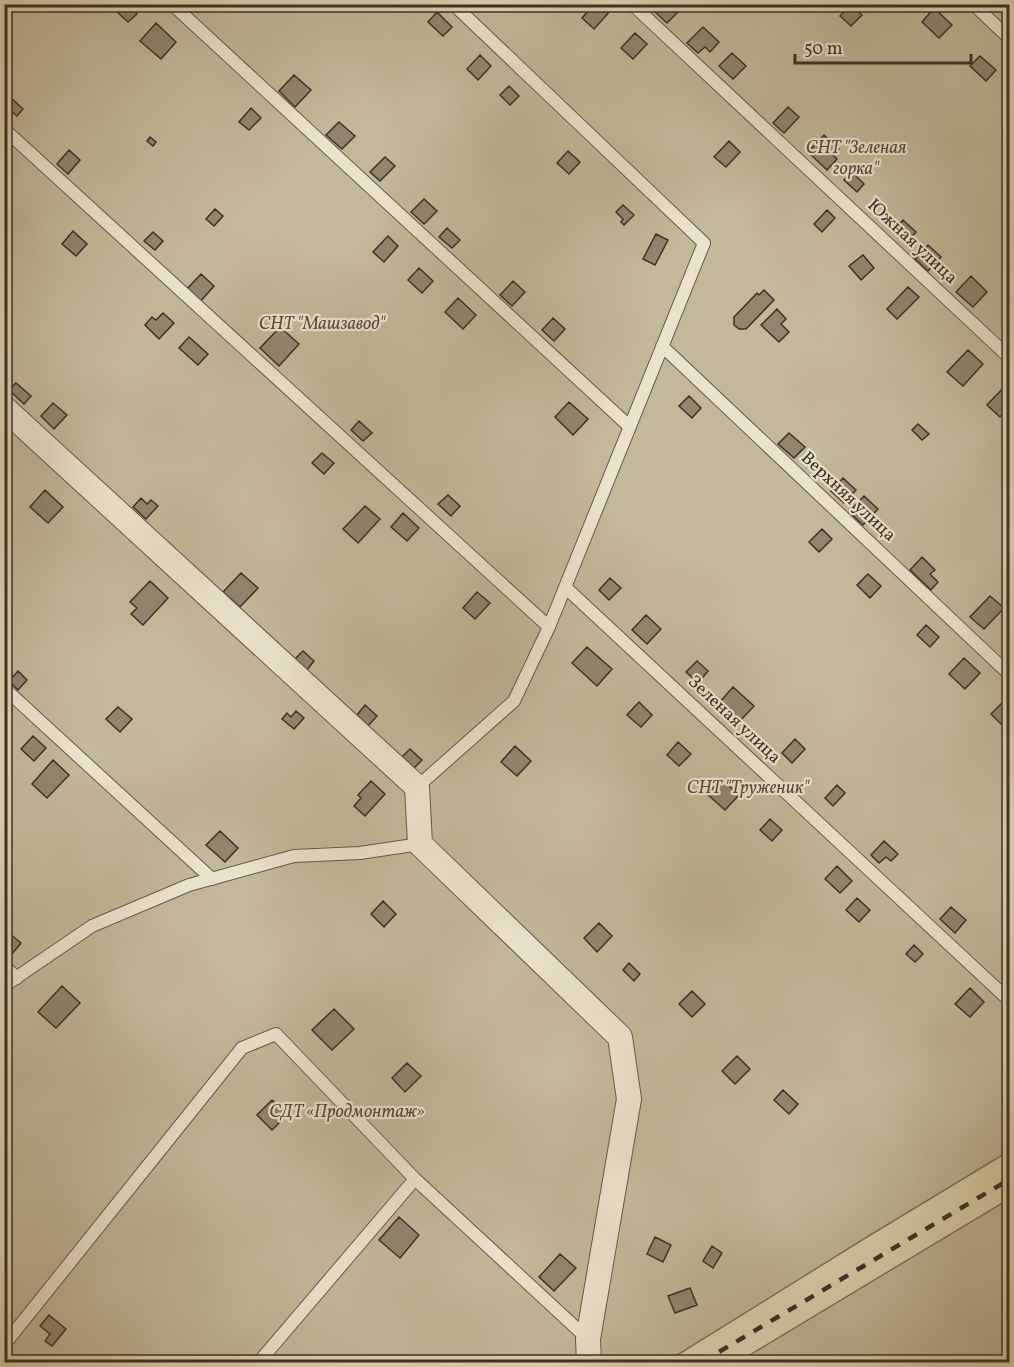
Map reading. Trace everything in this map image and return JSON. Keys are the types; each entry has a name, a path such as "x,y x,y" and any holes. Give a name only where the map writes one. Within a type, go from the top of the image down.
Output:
{"street":[{"path":"4,408 417,788 420,844 620,1037 629,1099 588,1339 589,1362"}],"lane":[{"path":"172,4 630,427"},
{"path":"417,788 514,701 549,627 704,243 453,4"},
{"name":"Южная улица","path":"632,4 1010,358"},
{"path":"973,4 1010,39"},
{"path":"4,129 549,627"},
{"name":"Верхняя улица","path":"662,346 1010,675"},
{"name":"Зеленая улица","path":"565,587 1010,1001"},
{"path":"4,688 212,879"},
{"path":"4,986 92,926 189,885 294,856 360,853 420,844"},
{"path":"4,966 17,978"},
{"path":"4,1345 242,1048 276,1034 415,1179 588,1339"},
{"path":"259,1362 415,1179"}],"green space":[{"path":"5,5 1009,5 1009,1151 666,1362 5,1362"},
{"path":"1009,1199 1009,1362 738,1362"}],"building":[{"path":"123,4 127,4 137,14 128,22 117,12"},
{"path":"594,4 607,4 612,9 594,29 582,18"},
{"path":"660,4 668,4 677,13 667,23 654,11"},
{"path":"851,5 862,15 851,26 840,16"},
{"path":"934,8 952,25 939,38 922,22"},
{"path":"437,12 452,27 443,36 428,22"},
{"path":"156,23 176,42 161,59 140,41"},
{"path":"703,27 719,42 710,52 705,47 698,53 687,43"},
{"path":"635,33 647,44 633,59 621,48"},
{"path":"732,53 746,66 733,79 719,66"},
{"path":"480,55 491,66 478,80 467,69"},
{"path":"980,56 996,70 986,81 970,66"},
{"path":"294,75 311,90 295,107 279,91"},
{"path":"509,86 519,96 510,105 500,95"},
{"path":"10,97 23,109 17,116 4,105"},
{"path":"788,107 799,117 784,133 773,123"},
{"path":"251,108 261,118 249,130 239,122"},
{"path":"339,122 355,136 342,149 326,135"},
{"path":"824,135 839,149 833,155 837,159 827,170 808,152"},
{"path":"150,137 156,142 153,146 147,141"},
{"path":"729,141 740,152 726,167 714,157"},
{"path":"69,150 80,160 68,174 57,164"},
{"path":"568,151 580,162 569,174 557,163"},
{"path":"385,157 395,166 380,181 370,172"},
{"path":"852,172 864,184 857,192 844,180"},
{"path":"424,199 437,211 424,224 411,212"},
{"path":"623,205 634,215 624,225 621,222 623,219 616,212"},
{"path":"215,209 223,216 214,226 206,219"},
{"path":"827,210 835,218 822,232 814,224"},
{"path":"903,220 916,232 906,243 893,231"},
{"path":"447,228 460,240 452,248 439,237"},
{"path":"73,231 87,244 76,256 62,244"},
{"path":"153,232 163,241 155,250 144,241"},
{"path":"656,234 668,240 655,265 643,259"},
{"path":"388,236 398,246 384,262 373,252"},
{"path":"928,245 941,257 928,271 915,259"},
{"path":"863,255 874,268 861,280 849,266"},
{"path":"419,268 433,281 422,293 408,280"},
{"path":"201,274 214,286 200,302 186,290"},
{"path":"971,276 987,292 973,307 956,292"},
{"path":"513,281 525,292 512,306 500,295"},
{"path":"908,287 919,297 897,319 887,309"},
{"path":"764,290 774,300 746,329 739,329 734,325 734,317 757,293 759,295"},
{"path":"458,298 476,315 463,329 445,312"},
{"path":"777,309 786,319 781,324 789,332 779,342 761,325"},
{"path":"163,313 174,323 159,339 145,325 152,317 156,320"},
{"path":"553,318 565,329 554,341 542,330"},
{"path":"280,327 299,344 279,366 260,348"},
{"path":"189,337 208,354 198,365 179,348"},
{"path":"968,350 983,364 963,386 947,372"},
{"path":"16,383 31,396 24,404 9,390"},
{"path":"1006,385 1010,388 1010,407 1000,417 987,405"},
{"path":"689,396 701,408 692,418 679,406"},
{"path":"569,402 588,419 573,435 555,417"},
{"path":"53,403 67,415 54,429 41,416"},
{"path":"359,421 372,433 363,441 351,430"},
{"path":"918,424 929,434 922,440 912,430"},
{"path":"789,433 805,447 794,458 778,444"},
{"path":"322,453 334,463 324,474 312,463"},
{"path":"843,478 856,490 844,503 831,491"},
{"path":"45,490 63,507 48,523 30,507"},
{"path":"448,495 460,506 451,516 438,504"},
{"path":"864,496 878,509 863,525 849,512"},
{"path":"141,498 147,504 151,500 158,506 146,519 133,507"},
{"path":"365,506 380,519 358,543 343,529"},
{"path":"403,513 419,528 407,541 391,527"},
{"path":"822,529 832,539 819,552 809,542"},
{"path":"922,557 935,570 930,574 938,582 931,590 910,570"},
{"path":"241,573 258,588 240,607 223,592"},
{"path":"868,574 881,586 870,598 857,585"},
{"path":"610,578 621,588 609,600 599,590"},
{"path":"150,581 168,598 143,625 131,614 137,608 130,602"},
{"path":"477,592 490,603 475,619 463,608"},
{"path":"990,596 1004,608 984,629 970,617"},
{"path":"646,615 661,629 647,644 632,630"},
{"path":"926,625 939,637 930,647 917,635"},
{"path":"587,647 612,669 597,686 572,663"},
{"path":"303,651 314,661 307,670 295,659"},
{"path":"964,658 980,673 965,689 949,674"},
{"path":"697,661 708,671 698,683 686,672"},
{"path":"18,671 27,680 18,690 9,681"},
{"path":"733,687 754,706 739,722 719,703"},
{"path":"639,702 652,715 641,727 627,715"},
{"path":"1003,702 1010,709 1010,715 1001,724 991,714"},
{"path":"365,705 377,716 368,726 357,715"},
{"path":"118,707 132,719 120,732 106,719"},
{"path":"296,711 304,718 294,729 282,719 287,713 291,717"},
{"path":"33,736 46,748 34,761 21,749"},
{"path":"795,739 805,749 792,763 782,753"},
{"path":"678,742 691,754 679,766 667,755"},
{"path":"515,746 531,761 517,776 501,762"},
{"path":"410,749 422,760 414,768 402,757"},
{"path":"53,760 69,775 47,798 32,784"},
{"path":"722,779 739,795 725,810 707,794"},
{"path":"371,781 385,794 365,816 354,806 361,798 358,795"},
{"path":"837,785 845,793 833,806 825,798"},
{"path":"770,819 782,830 772,841 760,830"},
{"path":"220,831 238,848 225,862 206,845"},
{"path":"884,841 898,854 891,861 886,857 879,863 871,855"},
{"path":"837,866 852,881 840,893 825,879"},
{"path":"857,898 870,910 859,922 846,910"},
{"path":"383,901 396,914 384,927 371,914"},
{"path":"951,907 966,920 955,933 940,919"},
{"path":"599,923 612,936 597,952 584,938"},
{"path":"9,933 21,943 12,954 4,947 4,938"},
{"path":"914,945 923,954 915,962 906,954"},
{"path":"629,963 640,974 634,981 623,970"},
{"path":"62,986 80,1003 56,1028 38,1012"},
{"path":"970,988 984,1002 970,1017 955,1004"},
{"path":"692,991 705,1004 692,1017 679,1004"},
{"path":"334,1009 354,1029 332,1050 312,1030"},
{"path":"737,1056 750,1069 735,1084 722,1071"},
{"path":"407,1063 421,1076 405,1092 392,1078"},
{"path":"783,1090 798,1104 789,1114 774,1100"},
{"path":"272,1100 287,1115 272,1130 257,1115"},
{"path":"399,1217 419,1235 400,1258 379,1240"},
{"path":"655,1237 671,1245 663,1262 647,1254"},
{"path":"712,1246 722,1253 713,1268 703,1261"},
{"path":"560,1254 576,1268 554,1291 539,1277"},
{"path":"690,1288 697,1305 675,1313 668,1296"},
{"path":"49,1315 66,1329 52,1346 45,1341 50,1334 40,1326"},
{"path":"276,1356 284,1362 271,1362"}],"railway":[{"path":"702,1362 1010,1179"}],"park label":[{"name":"СНТ \"Зеленая горка\"","path":"856,158"},
{"name":"СНТ \"Машзавод\"","path":"322,324"},
{"name":"СНТ \"Труженик\"","path":"748,788"},
{"name":"СДТ «Продмонтаж»","path":"347,1112"}]}
